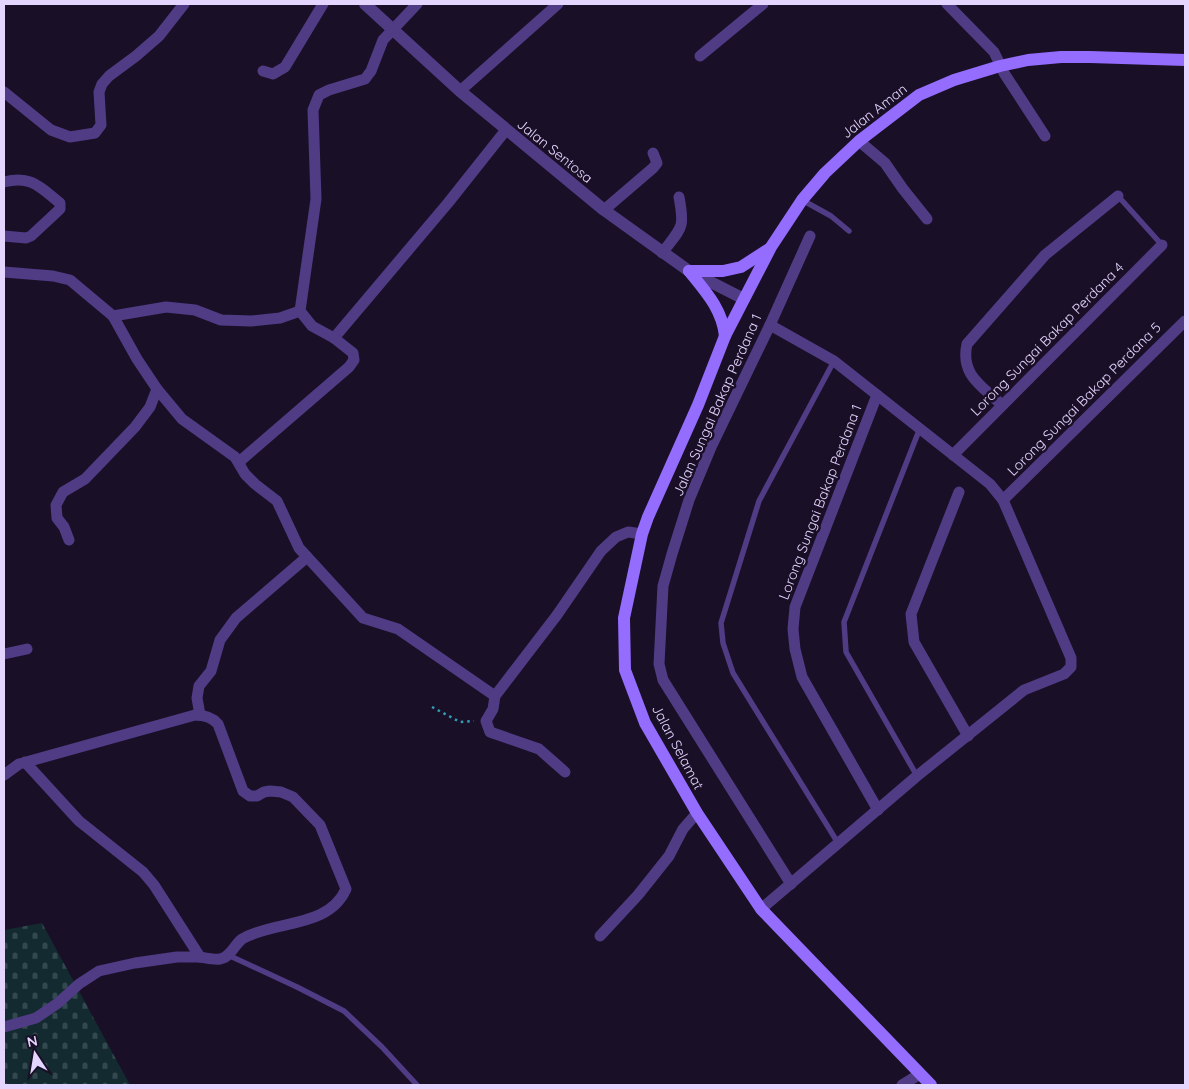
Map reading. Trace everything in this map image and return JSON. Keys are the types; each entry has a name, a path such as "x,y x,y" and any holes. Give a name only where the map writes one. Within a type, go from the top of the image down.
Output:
{"main road":[{"name":"Jalan Aman","path":"744,299 771,247 802,200 825,173 859,140 919,95 954,80 1000,66 1028,60 1090,57 1185,60"},
{"path":"689,271 723,271 741,266 771,247"},
{"path":"689,271 713,302 723,321 725,336"},
{"name":"Jalan Selamat","path":"744,299 725,336 698,405 642,534 624,618 625,670 645,723 697,813 761,909 931,1085"}],"street":[{"path":"4,92 51,130 70,137 94,133 101,125 100,92 102,84 109,76 136,56 158,36 184,4"},
{"path":"263,71 273,74 285,67 323,4"},
{"name":"Jalan Sentosa","path":"365,4 460,91 604,210 689,271 744,299"},
{"path":"239,462 349,367 354,360 353,352 334,338 312,326 300,311 316,199 313,110 318,95 365,79 371,72 383,40 391,29 418,4"},
{"path":"460,91 558,4"},
{"path":"700,56 763,4"},
{"path":"947,4 994,52 1000,66 1045,136"},
{"path":"334,338 448,203 506,130"},
{"path":"859,140 885,163 927,219"},
{"path":"604,210 654,168 657,163 653,153"},
{"path":"4,182 15,179 34,182 60,203 60,208 31,236 26,238 4,236"},
{"path":"1002,405 969,374 965,353 967,344 1045,255 1118,196"},
{"path":"662,253 681,229 683,218 679,197"},
{"name":"Jalan Sungai Bakap Perdana 1","path":"791,884 663,680 659,664 663,586 689,500 712,445 770,325 810,236"},
{"name":"Lorong Sungai Bakap Perdana 4","path":"952,455 1162,245"},
{"path":"4,272 53,276 70,280 113,316 137,359 157,389 182,418 230,452 239,462 245,474 277,501 299,548 363,618 398,629 495,696"},
{"path":"113,316 166,307 195,310 221,320 251,320 280,318 300,311"},
{"name":"Lorong Sungai Bakap Perdana 5","path":"1004,500 1185,321"},
{"path":"761,909 917,776 1024,690 1064,674 1071,667 1071,658 1004,500 990,484 834,362 770,325"},
{"path":"69,540 58,518 56,505 63,492 85,479 135,426 150,406 157,389"},
{"name":"Lorong Sungai Bakap Perdana 1","path":"877,395 795,607 793,629 795,649 802,677 878,810"},
{"path":"959,492 911,614 914,642 968,736"},
{"path":"565,772 539,749 490,732 486,721 493,708 495,696 558,615 601,551 616,537 628,532 642,534"},
{"path":"200,715 197,698 199,686 210,671 220,640 236,618 308,556"},
{"path":"4,654 27,649"},
{"path":"4,775 25,762 200,715 214,720 218,724 243,791 250,796 257,796 270,791 281,792 293,797 320,825 346,889 342,898 333,908 319,916 242,939 228,955 220,959 200,957 169,958 99,971 79,984 58,1003 36,1018 4,1027"},
{"path":"25,762 79,821 149,879 200,957"},
{"path":"600,936 638,895 669,856 682,829 697,813"},
{"path":"902,1085 920,1074"}],"lane":[{"path":"1118,196 1162,245"},
{"path":"802,200 831,216 849,231"},
{"path":"834,362 759,500 721,623 723,643 733,673 838,844"},
{"path":"917,776 846,652 844,622 920,428"},
{"path":"228,955 344,1011 382,1047 417,1085"}],"path":[{"path":"432,707 460,722 486,721"}],"green space":[{"path":"42,923 130,1085 6,1085 4,1079 4,930"}]}
